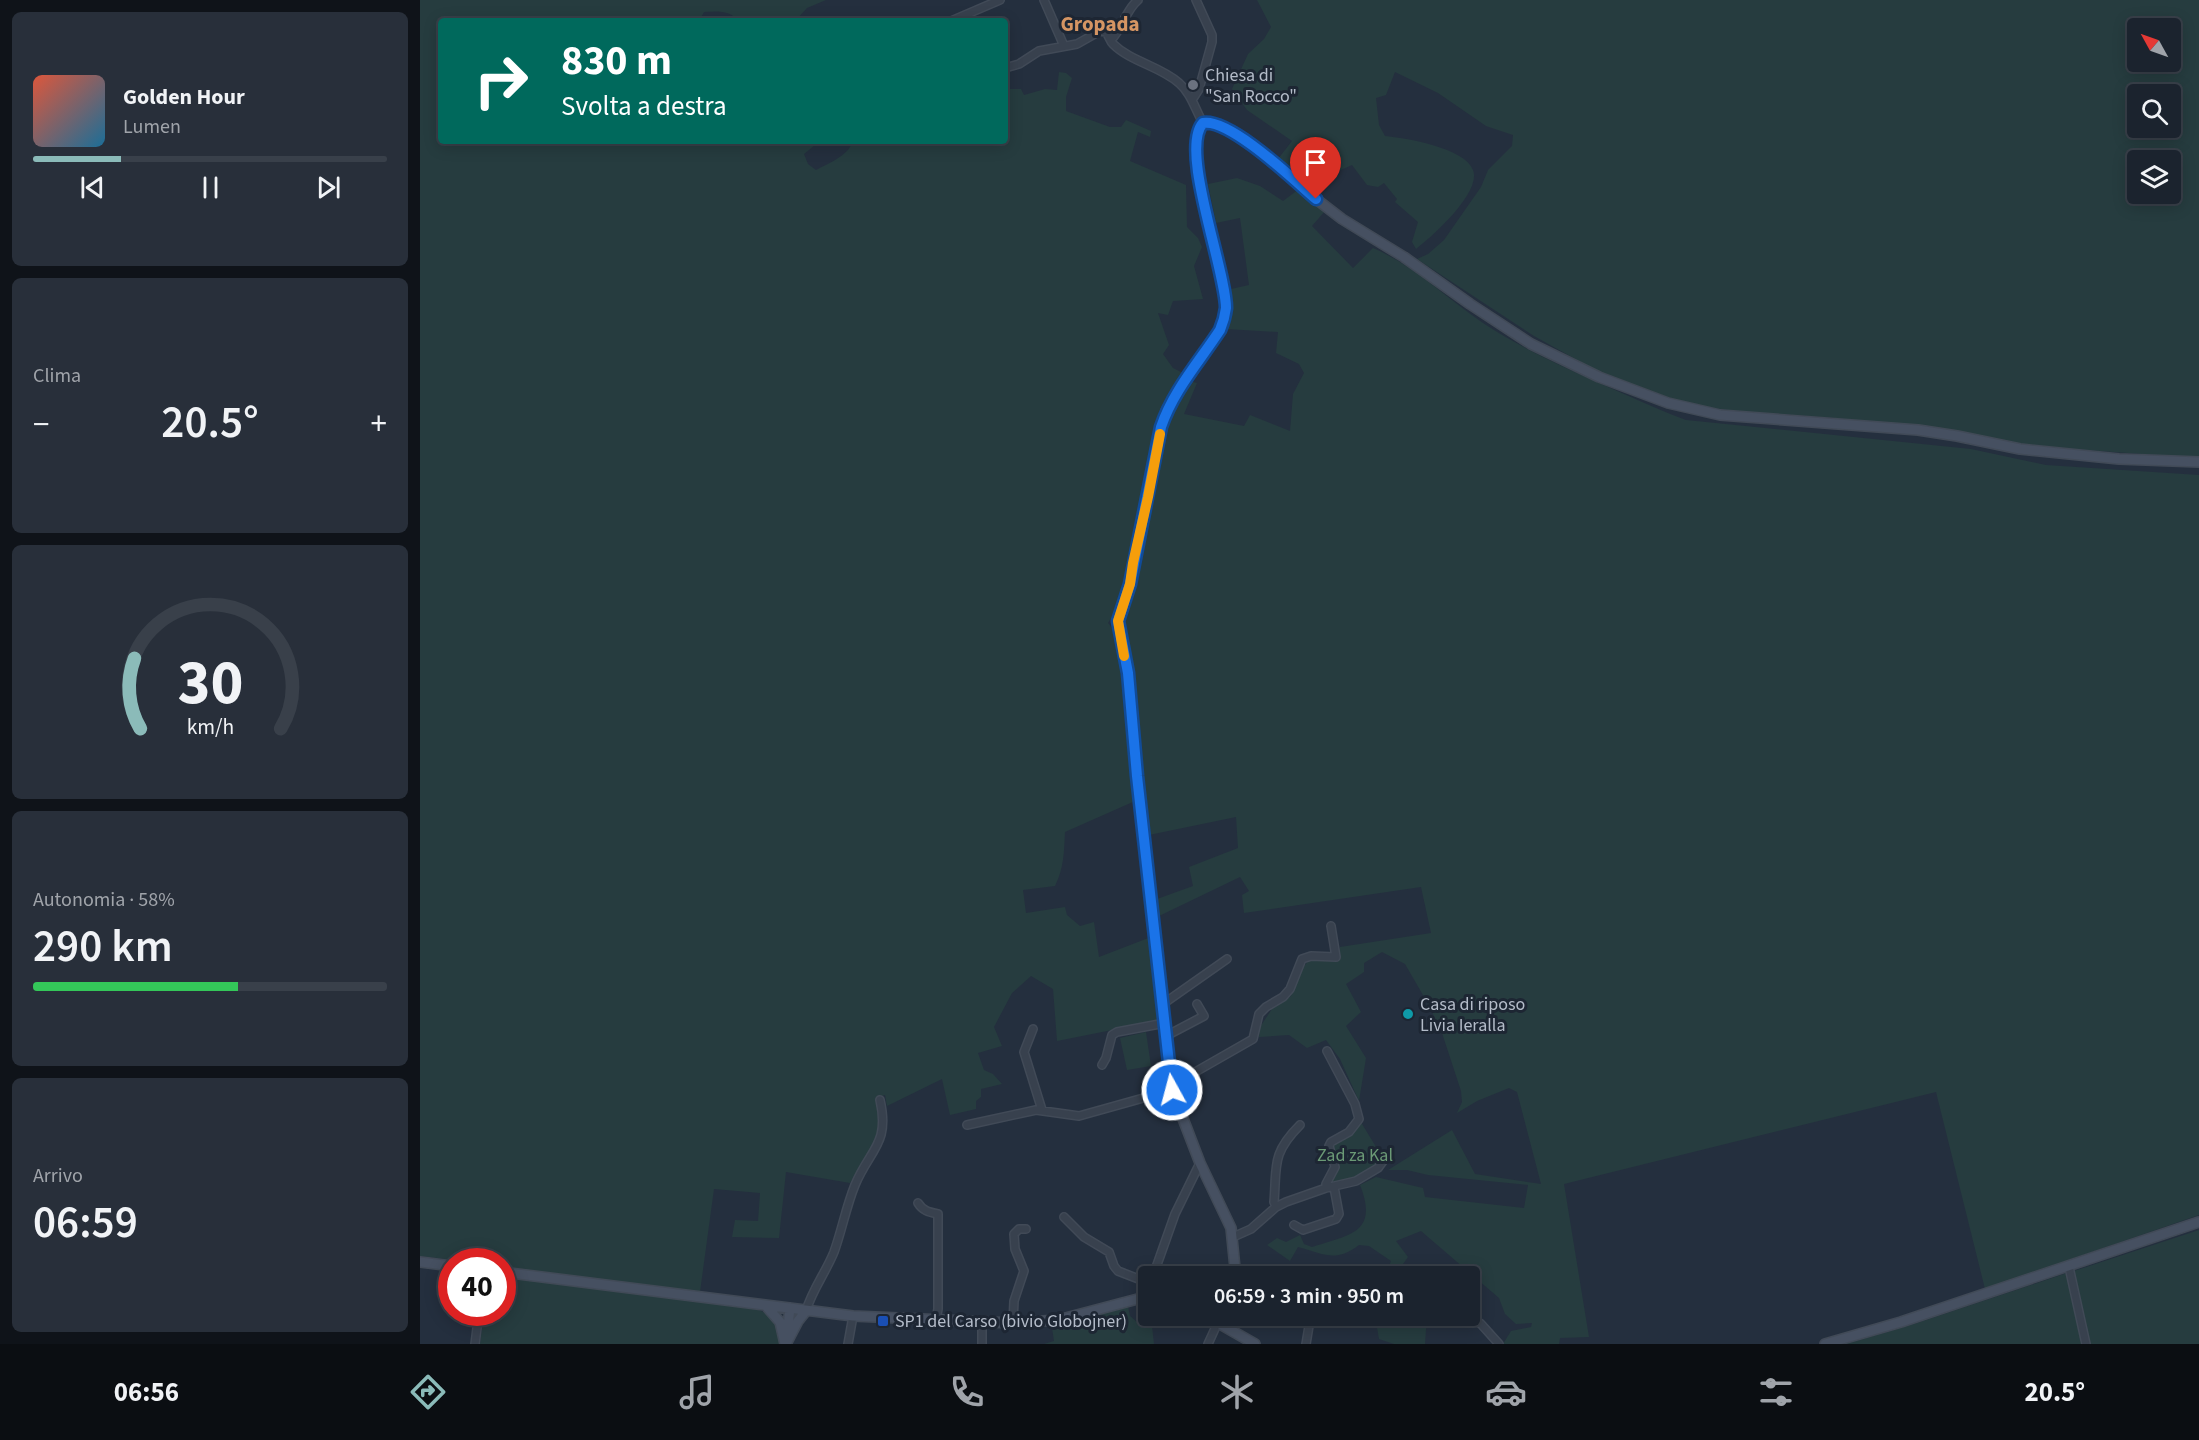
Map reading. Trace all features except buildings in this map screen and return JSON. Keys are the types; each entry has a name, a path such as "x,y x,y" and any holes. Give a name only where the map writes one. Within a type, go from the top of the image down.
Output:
{"street":[{"path":"958,18 1000,0"},
{"path":"1044,0 1065,46"},
{"path":"1111,40 1123,25 1129,9 1138,0"},
{"path":"1192,100 1199,89 1212,42 1212,35 1196,0"},
{"path":"1008,67 1019,64 1039,51 1077,44 1100,31 1106,32 1114,45 1168,74 1188,92 1203,123"},
{"path":"1203,123 1214,123 1242,138 1342,219 1404,257 1531,344 1571,365 1668,403 1720,415 1918,430 2030,450 2119,459 2199,462"},
{"path":"1203,123 1199,128 1196,143 1198,164 1225,297 1225,315 1220,330 1166,411 1130,584 1118,621 1128,673 1137,776 1172,1086 1200,1163 1228,1221 1233,1237 1235,1266"},
{"path":"967,1125 1042,1110 1074,1117 1172,1086 1253,1039 1259,1014 1283,997 1290,989 1298,964 1302,959 1311,956 1336,957 1331,926"},
{"path":"1163,1004 1227,959"},
{"path":"1166,1036 1204,1016 1197,1004"},
{"path":"1102,1065 1112,1035 1117,1032 1165,1023"},
{"path":"1033,1029 1024,1052 1042,1110"},
{"path":"1294,1225 1303,1230 1336,1220 1339,1214 1330,1188 1326,1184 1335,1167 1329,1146 1349,1132 1359,1119 1354,1104 1327,1051"},
{"path":"786,1344 793,1328 806,1311 835,1248 860,1172 880,1143 884,1122 880,1100"},
{"path":"1276,1207 1274,1202 1276,1159 1289,1136 1300,1125"},
{"path":"1233,1237 1251,1229 1276,1207 1296,1198 1356,1181 1378,1168 1386,1157"},
{"path":"1157,1266 1175,1214 1200,1163"},
{"path":"918,1203 927,1212 938,1214 936,1320"},
{"path":"1064,1216 1084,1237 1109,1252 1118,1271 1138,1279"},
{"path":"1825,1344 1901,1322 2199,1222"},
{"path":"1013,1323 1014,1301 1024,1271 1015,1250 1014,1234 1018,1229 1026,1229"},
{"path":"420,1262 438,1264"},
{"path":"2069,1267 2086,1344"},
{"path":"516,1274 853,1316 1013,1323 1058,1320 1138,1297"},
{"path":"766,1306 780,1322 786,1344"},
{"path":"786,1344 790,1308"},
{"path":"848,1344 853,1316"},
{"path":"982,1321 982,1344"},
{"path":"1480,1323 1498,1344"},
{"path":"475,1344 477,1326"},
{"path":"1208,1344 1216,1326"},
{"path":"1225,1326 1255,1344"},
{"path":"1306,1344 1307,1326"}],"green space":[{"path":"420,0 826,0 807,8 798,18 736,18 727,13 714,11 704,12 701,18 438,18 438,144 816,144 804,154 808,164 816,170 843,155 852,144 1008,144 1008,89 1021,89 1024,95 1045,89 1057,90 1059,72 1066,73 1072,78 1066,97 1066,111 1110,127 1121,127 1126,120 1151,131 1150,137 1138,132 1130,161 1186,185 1187,227 1198,238 1202,247 1194,266 1203,299 1173,301 1168,315 1158,313 1169,345 1163,354 1173,368 1183,373 1163,411 1126,587 1108,623 1115,635 1125,679 1135,801 1065,832 1062,866 1055,886 1023,890 1026,913 1065,907 1067,915 1080,926 1094,922 1099,957 1151,937 1160,1019 1057,1041 1053,989 1031,976 1012,993 994,1027 1002,1046 978,1053 984,1070 993,1074 1002,1084 981,1089 981,1097 976,1101 976,1109 950,1115 942,1079 887,1106 885,1095 876,1098 880,1123 875,1143 850,1183 786,1172 779,1238 732,1237 735,1220 758,1221 760,1193 714,1189 700,1292 516,1269 516,1248 438,1248 438,1258 420,1256"},
{"path":"1257,0 2199,0 2199,458 2071,449 1998,441 1953,430 1689,405 1595,370 1534,336 1417,259 1428,254 1444,240 1481,187 1488,170 1512,146 1513,135 1486,126 1438,93 1395,72 1386,95 1376,98 1379,125 1385,136 1420,142 1447,150 1468,162 1473,170 1474,179 1463,201 1443,225 1416,249 1412,242 1418,222 1395,202 1397,199 1384,183 1378,187 1367,185 1352,165 1323,178 1317,192 1278,159 1292,141 1247,110 1232,89 1248,54 1264,39 1271,27"},
{"path":"1237,178 1260,186 1283,201 1299,189 1325,211 1312,226 1353,268 1373,248 1403,264 1483,323 1511,340 1597,382 1686,420 1971,449 2046,465 2199,475 2199,1215 1985,1289 1936,1092 1564,1184 1589,1337 1560,1338 1559,1344 1503,1344 1511,1331 1531,1327 1532,1323 1516,1324 1505,1314 1499,1298 1480,1282 1480,1266 1462,1266 1421,1231 1396,1241 1408,1257 1402,1266 1389,1266 1391,1261 1369,1246 1359,1245 1351,1251 1336,1255 1298,1247 1290,1261 1267,1245 1277,1238 1286,1242 1300,1235 1304,1244 1312,1247 1349,1235 1363,1223 1366,1213 1360,1185 1376,1177 1423,1188 1425,1197 1524,1208 1528,1185 1428,1175 1407,1170 1388,1170 1452,1130 1475,1174 1541,1184 1517,1092 1509,1088 1477,1101 1457,1113 1462,1102 1461,1091 1441,1030 1405,964 1382,952 1364,963 1364,972 1346,984 1361,1012 1346,1026 1366,1058 1359,1101 1340,1059 1326,1040 1307,1048 1289,1035 1259,1037 1260,1027 1272,1009 1291,996 1299,973 1308,961 1340,960 1340,947 1431,933 1421,887 1244,913 1242,895 1249,891 1240,877 1157,917 1157,899 1193,886 1189,867 1238,848 1236,817 1149,835 1130,663 1123,624 1133,586 1165,428 1174,403 1189,381 1197,383 1184,414 1244,426 1250,415 1290,431 1293,394 1304,373 1299,364 1276,353 1278,332 1226,329 1232,303 1231,289 1249,285 1240,218 1216,223 1208,184"},
{"path":"1146,1032 1151,1066 1127,1070 1120,1038"},
{"name":"Zad za Kal","path":"1359,1119 1384,1160 1356,1181 1326,1188 1333,1174 1329,1146"},
{"path":"2199,1230 2199,1344 2090,1344 2074,1271"},
{"path":"2067,1273 2082,1344 1846,1344 1908,1326"},
{"path":"516,1278 757,1309 775,1322 779,1344 480,1344 482,1326 516,1326"},
{"path":"1128,1306 1130,1316 1138,1322 1138,1326 1152,1326 1154,1344 1044,1344 1054,1341 1052,1328"},
{"path":"1377,1326 1426,1326 1425,1344 1394,1344 1379,1339"}],"slow traffic":[{"path":"1124,656 1118,621 1130,584 1160,434"}],"place":[{"name":"Chiesa di \"San Rocco\"","path":"1193,85"},
{"name":"Casa di riposo Livia Ieralla","path":"1408,1014"},
{"name":"SP1 del Carso (bivio Globojner)","path":"883,1321"}],"district":[{"name":"Gropada","path":"1100,24"}],"route":[{"path":"1172,1090 1137,776 1128,673 1118,621 1130,584 1166,411 1220,330 1226,309 1199,172 1196,143 1199,128 1203,123 1214,123 1242,138 1316,199"}]}
